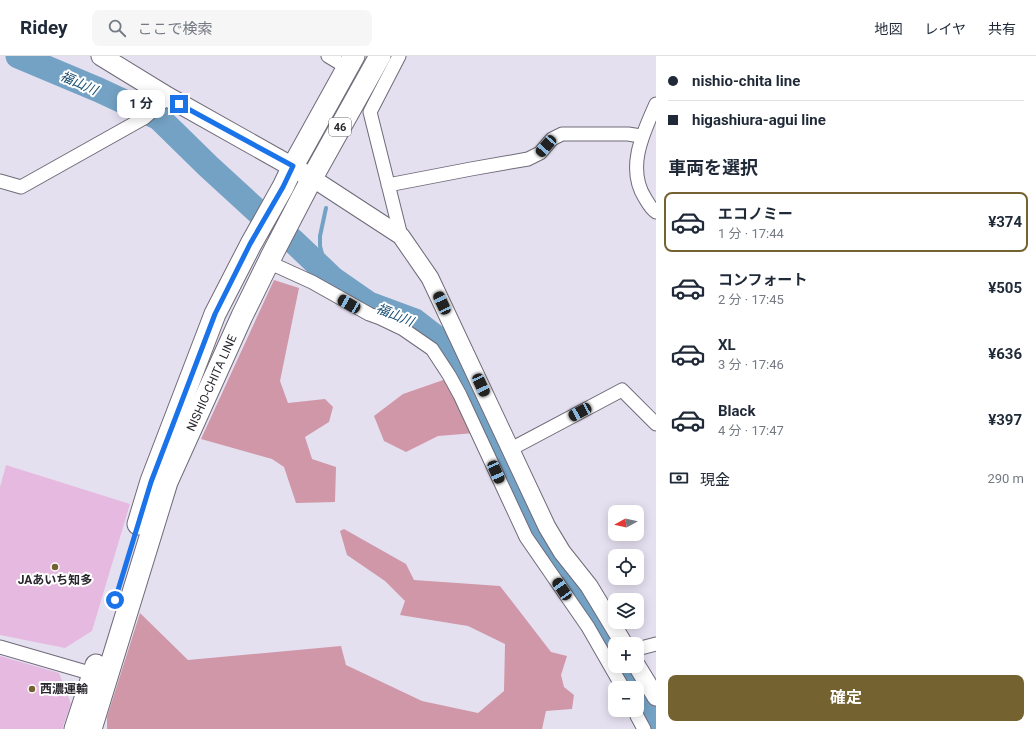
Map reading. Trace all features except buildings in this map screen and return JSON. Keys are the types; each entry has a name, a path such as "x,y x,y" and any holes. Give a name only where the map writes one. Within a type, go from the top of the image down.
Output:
{"main road":[{"path":"101,56 162,103 293,166 312,178"},
{"name":"NISHIO-CHITA LINE","path":"74,729 100,676 167,482 242,316 300,199 380,56"},
{"name":"NISHIO-CHITA LINE","path":"91,729 100,676 151,482 215,314 250,244 351,62"}],"street":[{"path":"328,56 351,62"},
{"path":"399,56 370,112 401,236 430,278 547,527 562,552 589,586 620,637"},
{"path":"0,181 21,187 144,118 162,103"},
{"path":"656,104 641,136 636,165 639,188 652,210 656,212"},
{"path":"388,185 528,159 540,153 552,139 562,134 628,134 641,136"},
{"path":"312,178 401,236"},
{"path":"270,258 368,314 403,329 432,349 460,395 526,537 588,628 619,681"},
{"path":"511,449 622,390 656,424"},
{"path":"644,647 656,644"},
{"path":"0,648 100,676"},
{"path":"641,673 656,696"},
{"path":"638,717 644,729"}],"shaded area":[{"path":"274,280 299,288 280,381 288,403 325,399 333,407 329,422 305,437 312,459 336,467 335,502 296,503 284,467 272,459 201,439"},
{"path":"449,378 475,433 438,436 406,452 384,441 374,416 403,394"},
{"path":"344,529 406,564 414,580 500,586 551,652 567,656 561,675 564,687 574,695 572,709 546,711 542,729 107,729 107,717 140,613 188,660 341,646 346,665 422,701 478,713 504,691 505,644 468,626 400,615 405,601 385,581 347,555 340,531"}],"waterway":[{"name":"福山川","path":"18,56 99,90 159,118 208,166 269,222 292,240 333,279 369,304 415,321 442,342 466,387 530,527 575,592 608,645"},
{"path":"326,208 320,236 320,246 327,273"},
{"name":"福山川","path":"625,673 631,681"},
{"name":"福山川","path":"644,704 656,725"}],"place":[{"name":"JAあいち知多","path":"55,567"},
{"name":"西濃運輸","path":"32,689"}],"route":[{"path":"115,600 151,482 215,314 250,244 283,187 293,166 179,104"}]}
